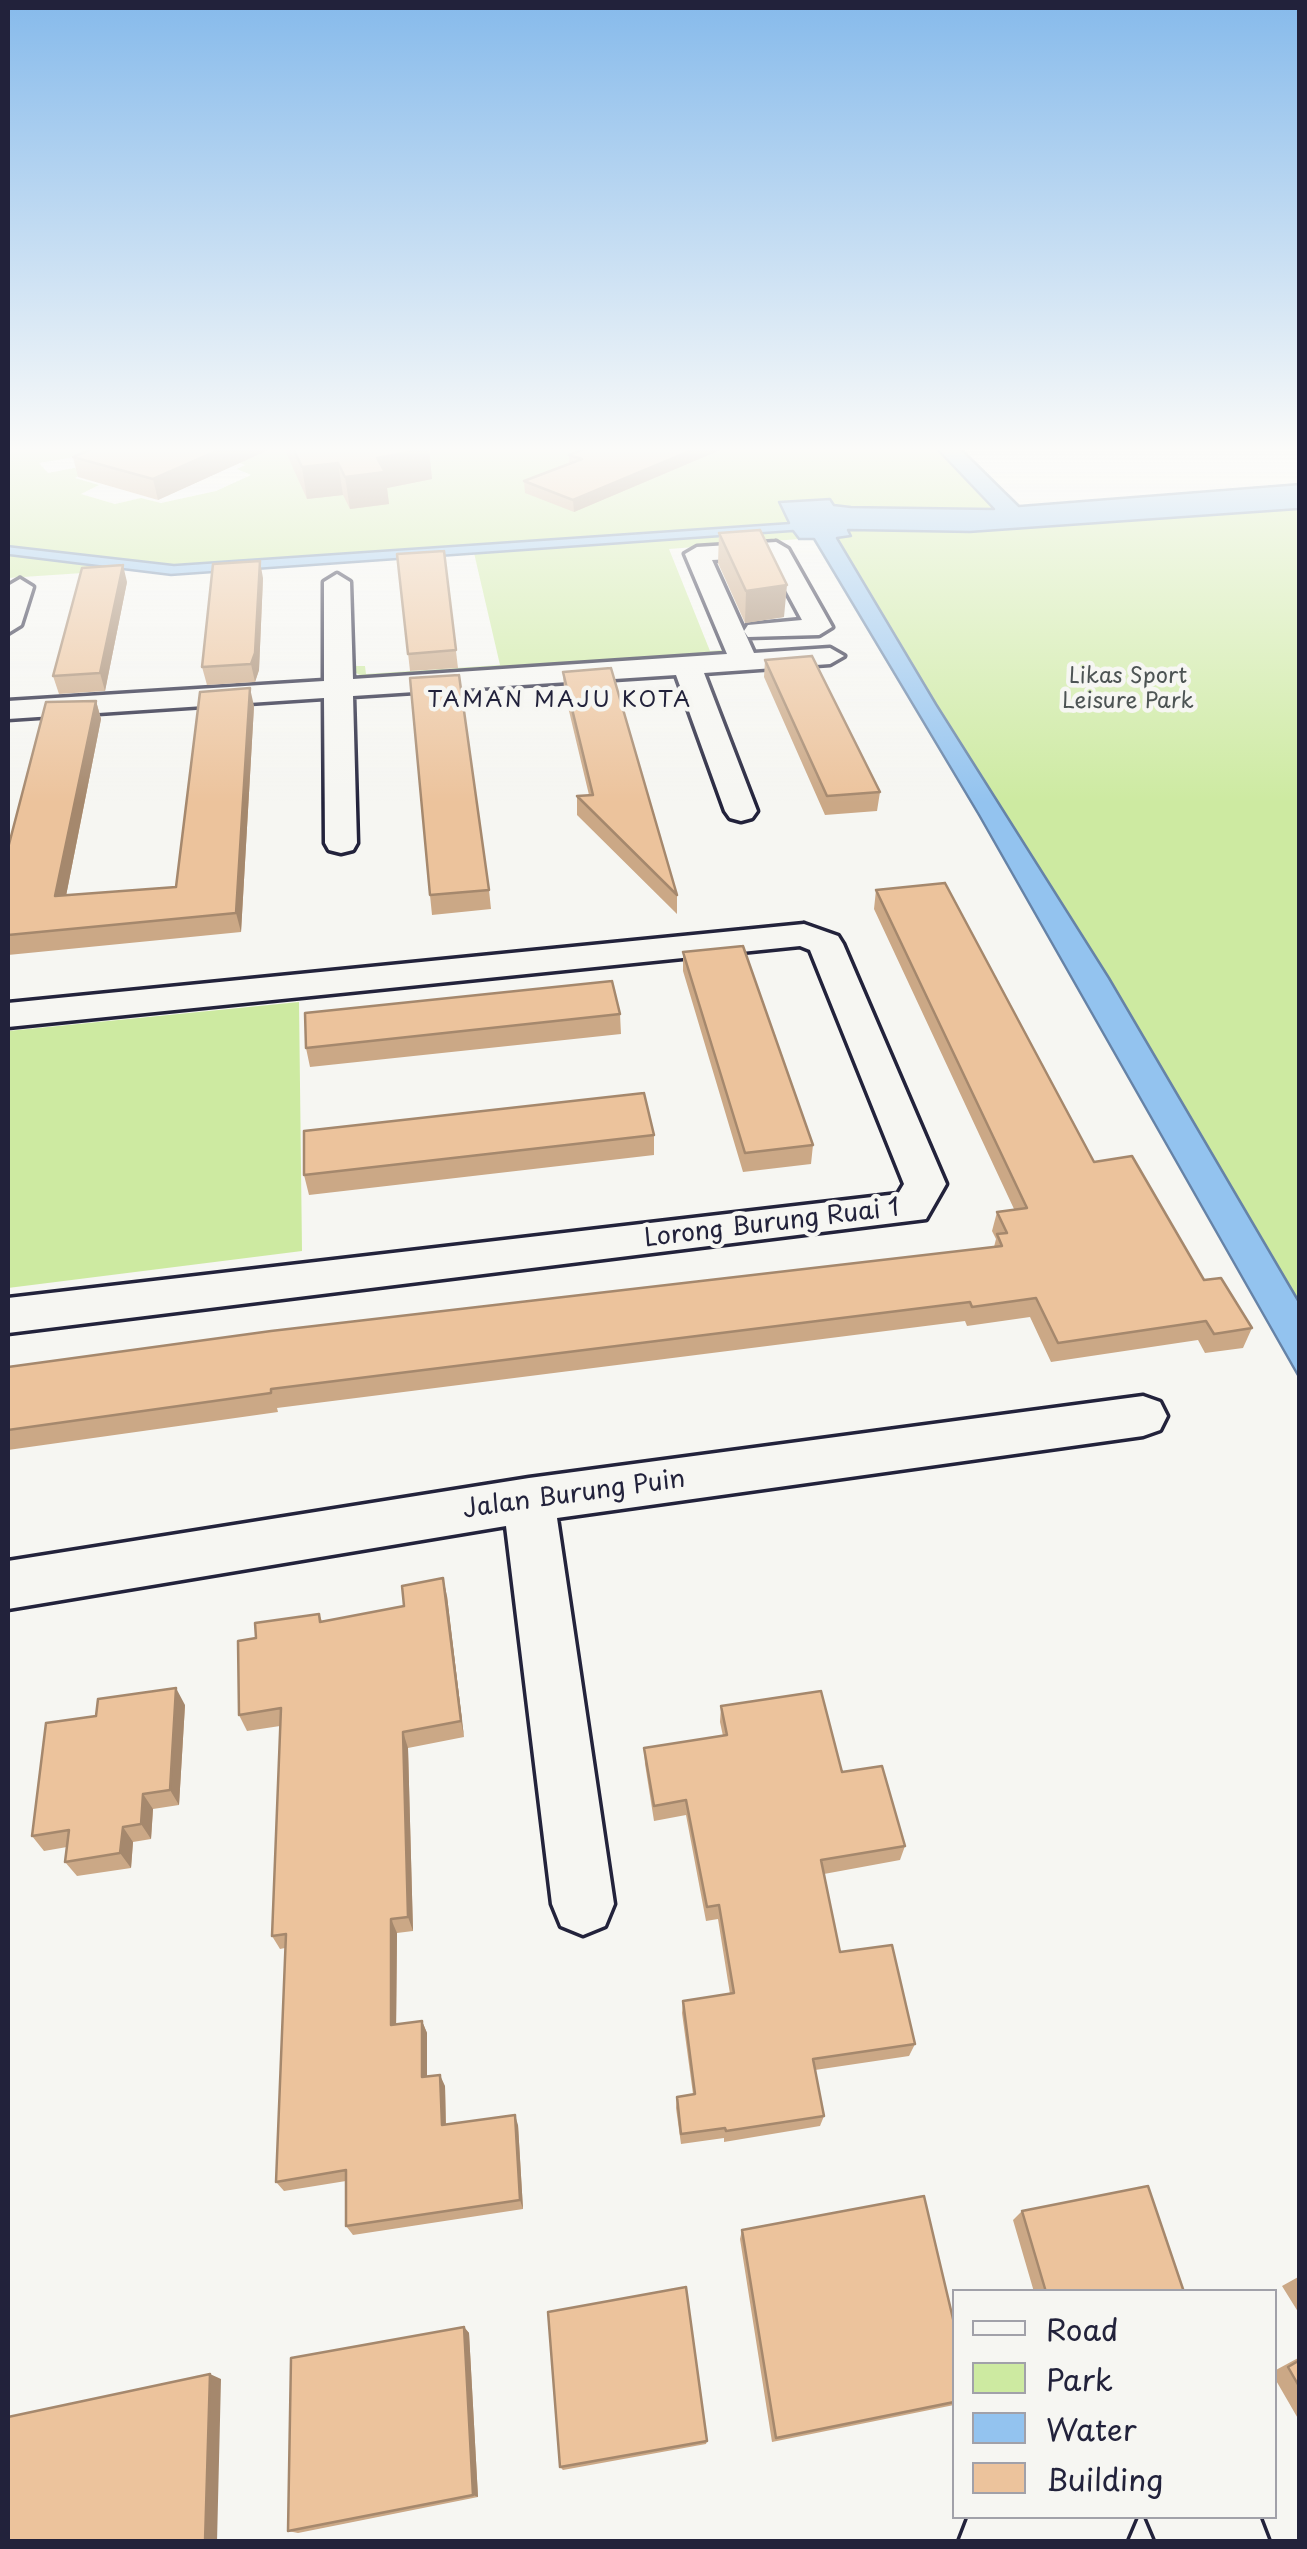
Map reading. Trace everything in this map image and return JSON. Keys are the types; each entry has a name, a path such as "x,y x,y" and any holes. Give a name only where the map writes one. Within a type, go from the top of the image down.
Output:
{"street":[{"path":"702,565 744,662"},
{"path":"732,633 819,627 785,565"},
{"path":"337,582 341,843"},
{"path":"8,625 20,587"},
{"path":"8,710 830,656"},
{"path":"687,666 741,811"},
{"name":"Lorong Burung Ruai 1","path":"8,1015 804,935 825,944 925,1184 911,1208 8,1316"},
{"name":"Jalan Burung Puin","path":"8,1585 529,1500 1143,1416"},
{"path":"529,1500 583,1904"},
{"path":"999,2542 1085,2519"},
{"path":"1194,2519 1221,2529 1229,2542"}],"green space":[{"path":"8,565 88,565 128,570 8,578"},
{"path":"477,565 675,565 710,651 722,650 720,657 372,681 356,673 355,666 365,666 366,674 500,665"},
{"name":"Likas Sport Leisure Park","path":"854,565 1299,565 1299,1302 1109,978 936,704"},
{"path":"299,1002 302,1251 8,1288 8,1031"}],"water":[{"path":"89,565 313,565 171,575"},
{"path":"830,565 853,565 1109,978 1299,1302 1299,1377 979,815"}],"building":[{"path":"123,565 100,673 53,676 82,568"},
{"path":"213,565 260,565 255,653 251,664 202,667"},
{"path":"398,565 446,565 456,650 408,654"},
{"path":"734,565 777,565 787,585 746,591"},
{"path":"812,656 880,792 827,796 765,660"},
{"path":"611,668 677,895 577,796 593,795 563,672"},
{"path":"459,675 489,890 430,895 410,678"},
{"path":"250,688 236,913 8,935 8,848 46,702 96,701 55,896 176,887 200,692"},
{"path":"945,883 1094,1162 1132,1156 1204,1280 1221,1278 1252,1328 1214,1334 1206,1321 1058,1343 1036,1298 972,1307 970,1302 271,1389 271,1393 8,1430 8,1367 271,1331 1002,1246 997,1234 1007,1233 997,1212 1027,1208 876,890"},
{"path":"743,946 813,1145 745,1153 683,952"},
{"path":"612,981 620,1014 306,1048 305,1013"},
{"path":"644,1093 654,1135 304,1175 304,1131"},
{"path":"443,1578 461,1721 403,1732 408,1917 391,1919 391,2025 422,2021 422,2077 440,2075 442,2125 515,2115 520,2200 346,2226 346,2170 276,2182 286,1934 272,1936 281,1708 239,1715 238,1641 256,1638 255,1623 319,1614 320,1622 404,1606 402,1586"},
{"path":"176,1688 170,1790 143,1794 141,1824 123,1827 120,1853 65,1862 69,1830 32,1836 46,1723 96,1716 98,1699"},
{"path":"821,1691 842,1772 882,1766 905,1846 821,1860 840,1952 892,1945 915,2044 813,2059 824,2116 681,2134 677,2097 695,2094 683,2001 734,1993 719,1905 707,1907 686,1800 654,1806 644,1748 727,1735 721,1706"},
{"path":"1148,2186 1183,2289 1045,2289 1022,2211"},
{"path":"924,2196 952,2315 952,2402 776,2438 742,2230"},
{"path":"686,2287 707,2441 560,2467 548,2312"},
{"path":"464,2327 473,2495 288,2531 291,2358"},
{"path":"1300,2360 1300,2388 1288,2367"},
{"path":"210,2374 205,2542 8,2542 8,2417"}],"district":[{"name":"TAMAN MAJU KOTA","path":"560,701"}]}
